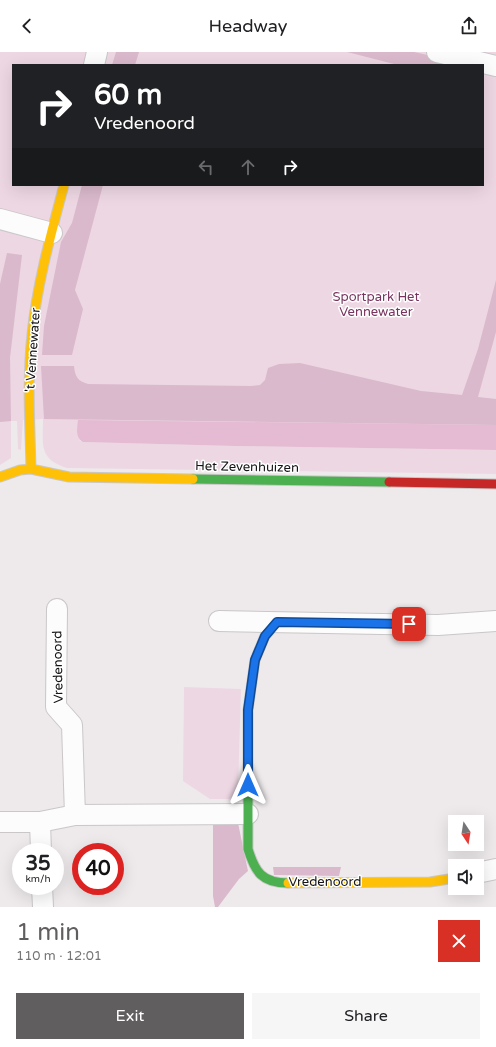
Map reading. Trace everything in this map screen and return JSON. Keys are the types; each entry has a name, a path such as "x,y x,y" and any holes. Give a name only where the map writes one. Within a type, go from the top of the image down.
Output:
{"street":[{"path":"437,52 496,66"},
{"name":"'t Vennewater","path":"31,469 30,374 32,336 41,273 64,186"},
{"path":"0,220 52,233"},
{"name":"Het Zevenhuizen","path":"0,477 20,470 31,469 69,477 496,484"},
{"name":"Vredenoord","path":"57,609 56,707 72,726 75,815"},
{"path":"219,620 438,625 496,621"},
{"name":"Vredenoord","path":"277,622 265,636 255,660 248,710 248,849 254,870 264,878 276,883 430,882 448,879"},
{"path":"0,822 40,822 75,815 248,814"},
{"path":"40,822 41,843"},
{"path":"484,872 496,869"},
{"path":"42,895 43,907"}],"green space":[{"name":"Sportpark Het Vennewater","path":"0,52 496,52 496,425 79,440 83,442 235,446 496,450 496,474 67,468 51,460 44,450 43,419 23,420 21,450 18,449 17,421 11,421 11,458 0,465"},
{"path":"184,687 241,689 238,790 230,799 210,799 183,781"}],"shaded area":[{"path":"116,52 139,52 135,64 112,64"},
{"path":"347,52 414,52 468,64 394,64"},
{"path":"82,186 103,186 75,290 83,309 72,355 42,355 44,326 61,242 72,223"},
{"path":"7,253 22,255 10,358 11,421 0,422 0,284"},
{"path":"496,280 496,332 478,397 496,399 496,425 44,419 41,366 74,366 75,373 78,378 88,384 251,386 260,385 265,380 268,368 279,364 300,363 421,391 462,395 478,349"},
{"path":"78,420 496,425 496,450 83,442 80,440 78,435"},
{"path":"213,820 238,823 248,871 239,879 218,907 215,907 213,896"},
{"path":"273,867 341,867 339,876 274,875"}],"traffic: fast":[{"path":"193,479 389,482"},
{"path":"277,622 265,636 255,660 248,710 248,849 254,864 261,875 272,881 288,883"}],"traffic: slow":[{"path":"31,469 29,385 30,351 34,315 49,240 64,186"},
{"path":"0,477 20,470 31,469 69,477 193,479"},
{"path":"288,883 430,882 448,879"}],"traffic: jam":[{"path":"389,482 496,484"}],"route":[{"path":"248,785 248,710 255,660 265,636 277,622 409,624"}]}
